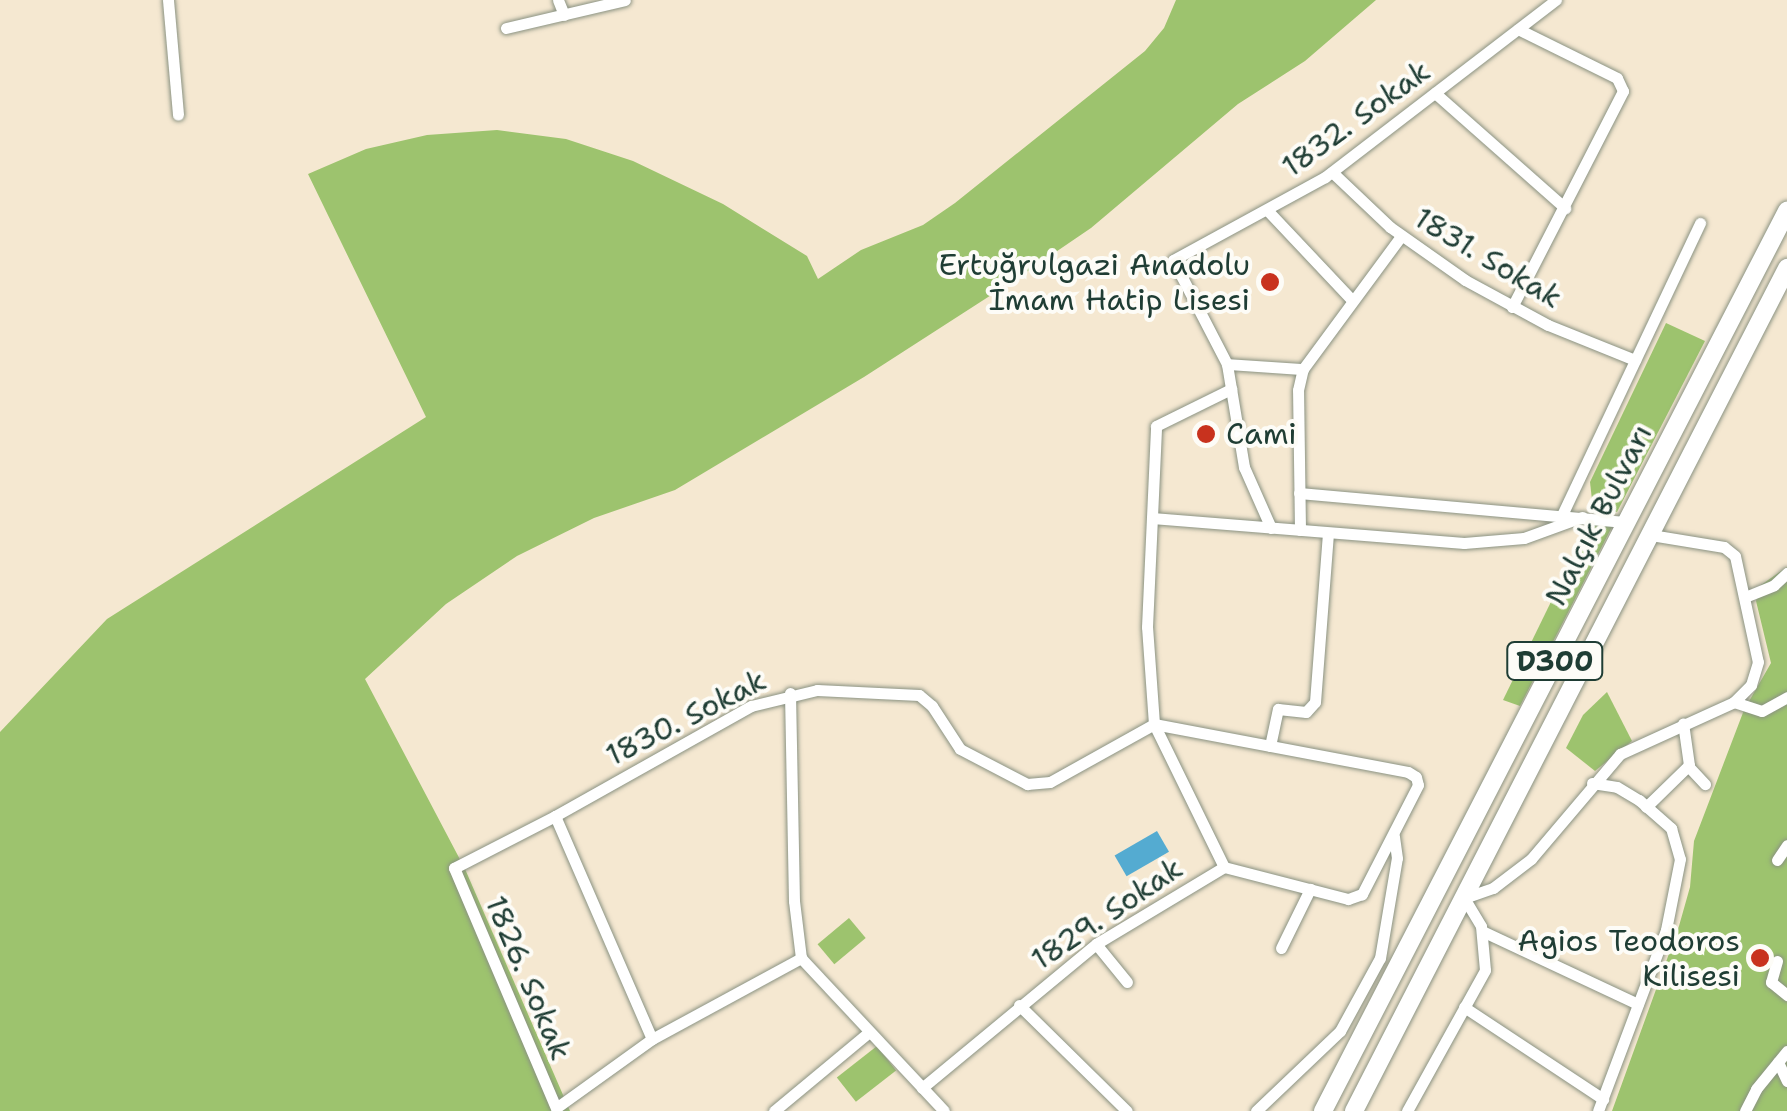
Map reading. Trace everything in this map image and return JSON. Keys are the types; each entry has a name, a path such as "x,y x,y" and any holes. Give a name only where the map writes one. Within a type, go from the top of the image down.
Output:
{"highway":[{"name":"Nalçık Bulvarı","path":"1324,1111 1787,211"},
{"name":"Nalçık Bulvarı","path":"1354,1111 1787,268"}],"street":[{"path":"168,0 178,115"},
{"path":"558,0 564,15"},
{"path":"506,28 625,0"},
{"name":"1832. Sokak","path":"1228,364 1173,260 1268,211 1332,172 1556,0"},
{"path":"1512,307 1622,98 1623,87 1618,78 1518,29"},
{"path":"1435,92 1564,208"},
{"name":"1831. Sokak","path":"1332,172 1402,236 1512,307 1635,360"},
{"path":"1268,211 1352,300"},
{"path":"1562,515 1700,223"},
{"path":"1300,530 1298,390 1303,369 1402,236"},
{"path":"1271,528 1244,467 1228,364 1303,369"},
{"path":"1224,867 1154,724 1146,627 1156,426 1231,389"},
{"path":"1299,493 1624,522"},
{"path":"1152,518 1504,542 1582,517"},
{"path":"1270,746 1278,709 1306,712 1316,702 1328,533"},
{"path":"1408,1110 1485,970 1482,932 1464,898 1502,883 1531,858 1620,754 1734,702 1751,685 1758,668 1737,561 1728,549 1650,535"},
{"path":"1744,597 1774,585 1787,572"},
{"path":"790,694 794,901 801,958 944,1111"},
{"name":"1830. Sokak","path":"454,868 556,816 751,706 790,694 918,694 966,754 1032,784 1055,779 1154,724"},
{"path":"1734,702 1762,711 1787,697"},
{"path":"1646,807 1688,766 1691,756 1684,723"},
{"path":"1154,724 1414,775 1418,785 1394,836 1398,858 1380,958 1340,1031 1256,1111"},
{"path":"1688,766 1706,784"},
{"path":"1464,1007 1600,1105 1666,930 1680,865 1671,828 1624,790 1592,784"},
{"path":"556,816 652,1039 801,958"},
{"name":"1829. Sokak","path":"922,1088 1096,944 1224,867 1348,899 1369,888 1394,836"},
{"path":"1777,860 1787,845"},
{"name":"1826. Sokak","path":"454,868 556,1108 652,1039"},
{"path":"1280,948 1310,889"},
{"path":"1482,932 1638,1004"},
{"path":"1096,944 1127,982"},
{"path":"1777,961 1771,982 1787,995"},
{"path":"1019,1005 1127,1111"},
{"path":"774,1111 790,1106 868,1033"},
{"path":"1745,1111 1787,1050"},
{"path":"1778,1062 1787,1081"}],"green space":[{"path":"1176,0 1376,0 1305,61 1238,104 1091,228 1019,277 864,377 675,490 594,518 517,556 446,604 365,679 465,869 570,1111 0,1111 0,732 107,619 426,417 308,174 366,149 427,135 497,130 566,139 633,161 723,204 807,256 818,279 861,250 923,225 955,203 1145,51 1164,28"},
{"path":"1666,323 1705,341 1617,512 1605,511 1592,500 1590,482"},
{"path":"1590,522 1613,525 1520,706 1503,700"},
{"path":"1787,567 1787,1111 1612,1111 1679,926 1690,887 1694,841 1744,710 1771,663 1756,601 1761,585"},
{"path":"1607,692 1632,741 1595,771 1566,748 1583,715"},
{"path":"849,918 866,938 834,964 818,944"},
{"path":"877,1046 896,1070 856,1102 837,1077"}],"water":[{"path":"1157,831 1169,852 1127,876 1115,856"}],"place":[{"name":"Ertuğrulgazi Anadolu İmam Hatip Lisesi","path":"1270,282"},
{"name":"Cami","path":"1206,434"},
{"name":"Agios Teodoros Kilisesi","path":"1760,958"}]}
